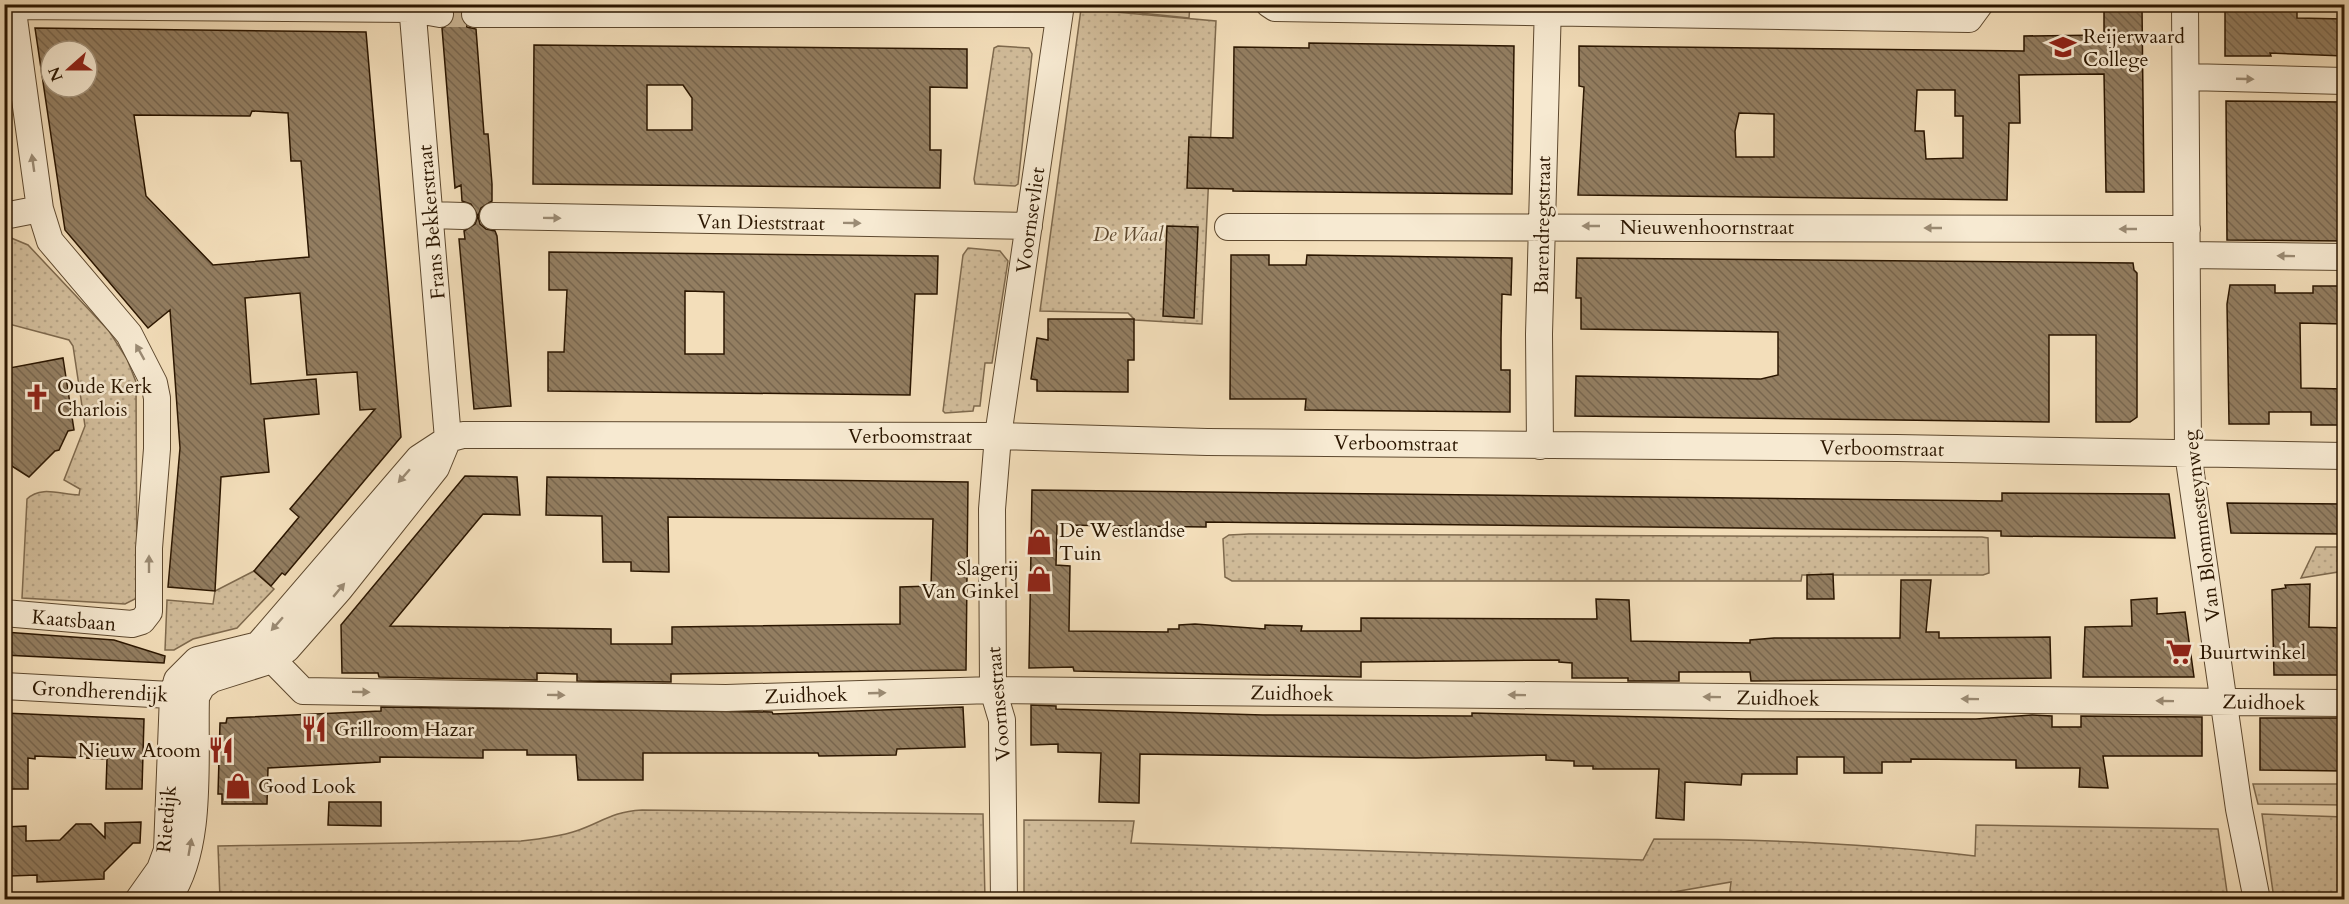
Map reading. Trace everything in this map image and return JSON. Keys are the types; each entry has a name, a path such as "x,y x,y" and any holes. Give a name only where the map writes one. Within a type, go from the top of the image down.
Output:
{"street":[{"path":"1269,4 1275,8 1548,8 1969,19 1980,4"},
{"name":"Van Blommesteynweg","path":"2184,4 2187,77 2188,453 2239,809 2257,900"},
{"path":"4,216 40,209 12,5 412,7 440,14"},
{"name":"Frans Bekkerstraat","path":"412,7 448,439"},
{"name":"Barendregtstraat","path":"1540,446 1542,226 1548,8"},
{"path":"475,14 1060,9"},
{"name":"Voornsevliet","path":"998,436 1060,9"},
{"path":"2187,77 2344,81"},
{"name":"Kaatsbaan","path":"4,613 132,624 142,621 149,612 149,548 157,448 157,398 154,382 129,334 50,240 40,209"},
{"path":"431,215 463,216"},
{"name":"Van Dieststraat","path":"493,216 1029,226"},
{"name":"Nieuwenhoornstraat","path":"1228,227 2187,229"},
{"path":"2187,255 2344,257"},
{"name":"Verboomstraat","path":"448,439 476,433 998,436 1207,442 2344,456"},
{"name":"Voornsestraat","path":"998,436 992,509 993,690 1002,720 1004,900"},
{"path":"184,696 177,680 197,660 265,652 419,458 448,439"},
{"name":"Zuidhoek","path":"265,652 303,691 726,698 993,690 2344,703"},
{"name":"Grondherendijk","path":"4,686 184,696"},
{"name":"Rietdijk","path":"138,900 160,869 166,850 184,696"},
{"name":"Rietdijk","path":"167,900 177,887 187,865 193,830 184,696"}],"green space":[{"path":"1111,4 1190,5 1189,18 1111,10"},
{"name":"De Waal","path":"1081,9 1216,21 1202,324 1135,320 1128,313 1040,311"},
{"path":"998,46 1029,48 1032,54 1018,184 1015,186 975,184 974,179 994,48"},
{"path":"4,235 28,245 109,331 127,359 136,382 137,594 135,599 125,604 22,598 27,499 39,492 79,495 80,489 64,480 85,426 73,346 69,340 5,323"},
{"path":"968,248 1000,251 1008,261 992,363 985,363 980,406 974,406 973,411 945,413 943,411 963,255"},
{"path":"1229,535 1982,537 1988,538 1989,573 1983,575 1802,575 1801,581 1232,581 1225,577 1223,539"},
{"path":"2316,547 2344,547 2344,571 2301,578"},
{"path":"254,571 274,589 237,628 193,639 174,650 165,650 167,600 213,604 215,591"},
{"path":"2253,784 2344,784 2344,805 2258,804"},
{"path":"642,810 983,814 985,899 220,899 218,846 521,841 562,835 614,815"},
{"path":"2262,814 2344,817 2344,899 2274,899"},
{"path":"1024,820 1134,821 1131,843 1643,860 1654,839 1815,843 1975,856 1976,825 2218,829 2228,899 1729,899 1731,882 1628,900 1024,899"}],"building":[{"path":"451,4 464,4 460,13 462,21 467,27 476,29 484,134 488,134 492,184 492,201 481,208 478,216 471,204 462,201 461,185 455,188 442,28 451,24 455,17"},
{"path":"2225,4 2297,4 2297,18 2344,19 2344,56 2270,53 2271,56 2225,56"},
{"path":"2104,7 2142,7 2144,192 2106,192 2104,74 2019,75 2020,123 2009,123 2007,200 1578,195 1584,87 1579,86 1579,46 2024,51 2024,36 2104,35","holes":["1917,90 1955,90 1955,116 1963,116 1963,158 1926,159 1924,131 1915,131","1739,113 1774,114 1774,157 1736,157 1735,131"]},
{"path":"35,28 366,32 401,437 285,575 282,573 271,586 254,571 299,517 290,509 375,409 360,410 357,372 307,375 300,293 245,298 251,384 316,379 319,414 264,419 269,472 221,477 215,591 168,587 180,448 170,310 148,328 65,230 46,99 99,99 99,39 39,39 39,55","holes":["252,111 288,113 291,161 301,161 309,257 213,265 146,196 134,115 250,116"]},
{"path":"1309,43 1514,46 1512,194 1233,191 1233,189 1187,188 1189,137 1233,138 1234,47 1309,48"},
{"path":"534,45 967,49 967,88 930,87 930,150 941,150 940,188 533,184","holes":["647,85 683,85 692,98 692,130 647,130"]},
{"path":"2226,101 2344,102 2344,241 2227,240"},
{"path":"478,216 480,224 486,229 495,231 497,236 511,406 474,409 459,239 465,239 464,231 475,224"},
{"path":"1167,226 1198,227 1194,318 1163,316"},
{"path":"549,252 938,256 937,294 915,294 910,395 548,391 548,352 564,352 567,290 549,290","holes":["685,291 724,292 724,354 685,354"]},
{"path":"1231,255 1269,255 1269,265 1306,265 1307,255 1512,258 1511,295 1502,294 1501,338 1501,370 1510,370 1510,412 1305,410 1306,399 1230,399"},
{"path":"1577,258 2133,263 2137,273 2137,417 2130,422 2096,422 2096,335 2049,335 2049,422 1575,416 1576,376 1761,379 1778,375 1778,332 1581,329 1581,298 1576,298"},
{"path":"2230,285 2275,285 2275,293 2313,293 2313,286 2344,286 2344,324 2300,323 2301,388 2344,389 2344,425 2311,425 2311,412 2269,412 2269,424 2229,424 2227,304"},
{"path":"1048,319 1134,319 1134,360 1128,360 1128,392 1037,391 1037,380 1031,379 1037,338 1048,340"},
{"name":"Oude Kerk Charlois","path":"63,358 74,430 68,431 59,450 55,451 29,477 4,461 4,369"},
{"path":"465,476 517,477 520,515 483,514 390,626 611,629 611,644 672,644 672,627 900,624 900,587 931,586 933,519 668,517 669,572 631,571 631,562 603,562 602,516 546,515 547,477 968,482 966,670 671,674 671,682 577,681 577,674 537,673 537,680 379,677 378,673 342,673 341,625"},
{"path":"1032,490 2002,501 2002,493 2169,494 2175,538 2001,536 2001,531 1206,522 1206,527 1057,525 1056,565 1070,566 1069,631 1168,632 1168,629 1179,629 1179,625 1195,624 1265,629 1265,625 1302,626 1301,631 1361,631 1361,618 1597,619 1596,599 1629,600 1631,641 1750,643 1750,640 1774,638 1900,638 1901,580 1931,580 1926,632 1939,632 1939,638 2050,637 2051,678 1751,681 1750,672 1679,672 1679,681 1628,681 1628,678 1572,678 1572,663 1559,662 1559,660 1361,662 1361,677 1074,671 1073,667 1029,668"},
{"path":"2227,503 2344,504 2344,534 2231,533"},
{"path":"1833,574 1834,599 1807,599 1807,575"},
{"path":"2310,584 2309,627 2344,628 2344,675 2274,675 2272,590 2286,588 2285,585"},
{"path":"2157,598 2157,614 2185,612 2194,677 2083,677 2085,627 2132,626 2131,600"},
{"path":"4,632 114,640 165,656 164,663 4,655"},
{"path":"1031,705 1056,706 1056,709 1263,715 1472,716 1472,713 1742,719 1976,719 2032,715 2052,716 2052,727 2081,727 2081,716 2202,717 2202,756 2103,756 2108,788 2079,787 2080,768 2016,768 2016,760 1911,759 1911,762 1882,762 1882,773 1844,773 1844,757 1797,757 1797,774 1742,774 1741,785 1685,782 1684,820 1656,818 1659,769 1593,769 1593,766 1574,766 1574,761 1546,760 1546,755 1416,758 1140,754 1139,803 1099,802 1101,753 1058,752 1058,744 1031,745"},
{"path":"381,707 772,712 773,714 963,707 965,747 897,749 896,755 643,753 643,780 578,780 576,755 527,755 527,750 483,750 483,758 380,757 380,762 268,768 267,804 222,804 222,794 218,794 220,723 226,723 227,718 381,711"},
{"path":"4,713 144,719 142,789 106,789 107,759 35,756 35,759 28,758 28,789 9,789 9,758 4,758"},
{"path":"2260,718 2344,718 2344,771 2260,770"},
{"path":"329,802 381,802 381,826 328,825"},
{"path":"141,822 140,843 133,843 104,872 104,879 37,882 37,875 10,876 10,869 4,870 4,827 26,826 26,841 60,840 76,824 91,824 105,838 105,823"}],"tunnel":[{"path":"440,14 475,14"}],"place":[{"name":"Reijerwaard College","path":"2063,47"},
{"name":"Oude Kerk Charlois","path":"37,397"},
{"name":"De Westlandse Tuin","path":"1039,542"},
{"name":"Slagerij Van Ginkel","path":"1039,579"},
{"name":"Buurtwinkel","path":"2179,652"},
{"name":"Grillroom Hazar","path":"314,729"},
{"name":"Nieuw Atoom","path":"221,750"},
{"name":"Good Look","path":"238,786"}]}
